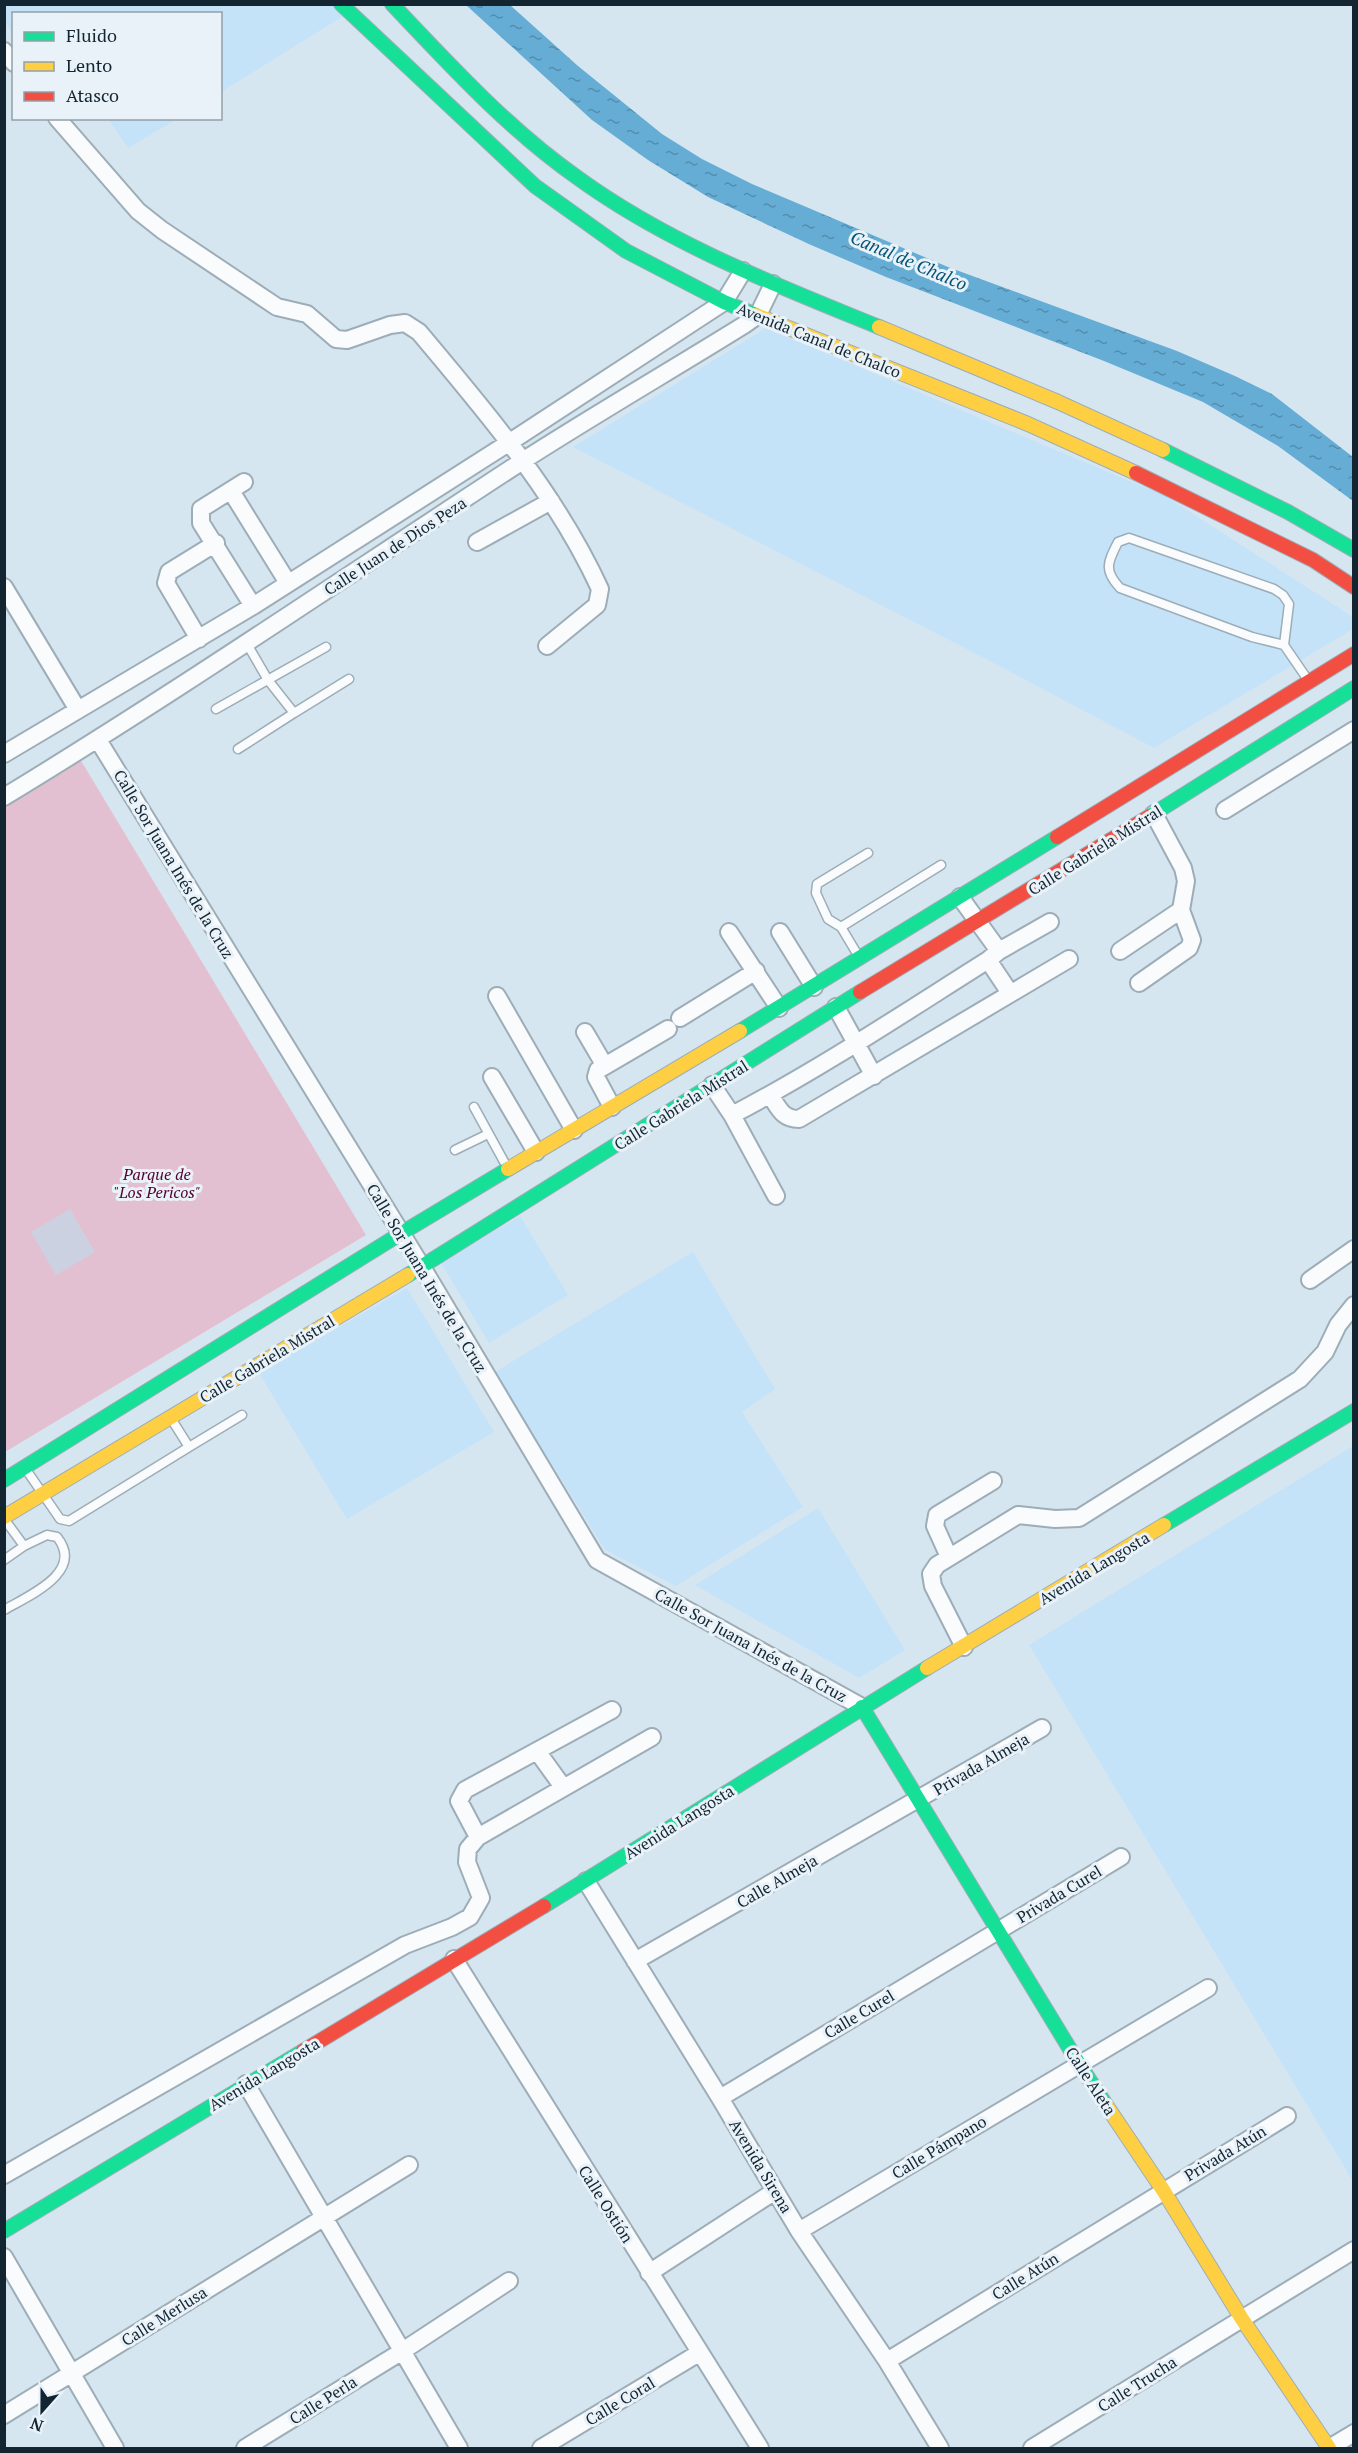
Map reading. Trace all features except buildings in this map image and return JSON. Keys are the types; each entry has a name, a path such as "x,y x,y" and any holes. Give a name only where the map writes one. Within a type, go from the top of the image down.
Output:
{"street":[{"name":"Avenida Canal de Chalco","path":"341,4 535,186 626,251 724,302 1028,424 1156,482 1313,560 1353,587"},
{"name":"Avenida Canal de Chalco","path":"392,4 492,108 559,165 608,199 743,271 1055,401 1182,458 1284,510 1353,550"},
{"path":"59,120 138,212 277,307 307,314 336,339 347,340 390,325 405,323 419,332 510,442 551,501 600,588 597,605 548,646"},
{"name":"Calle Juan de Dios Peza","path":"4,754 200,639 510,442 724,302 743,271"},
{"path":"758,315 773,284"},
{"name":"Calle Juan de Dios Peza","path":"4,797 98,740 247,644 522,461 758,315"},
{"path":"253,606 216,543 201,523 201,509 238,487 288,583"},
{"path":"477,542 551,501"},
{"path":"200,639 166,583 169,572 216,543"},
{"path":"4,586 78,710"},
{"name":"Calle Gabriela Mistral","path":"4,1480 400,1234 814,987 1353,654"},
{"name":"Calle Gabriela Mistral","path":"4,1518 422,1266 836,1007 1351,695"},
{"path":"1225,810 1353,730"},
{"name":"Calle Sor Juana Inés de la Cruz","path":"98,740 400,1234 422,1266 597,1560 862,1707"},
{"path":"1139,983 1189,948 1192,940 1181,910 1186,882 1183,868 1154,814"},
{"path":"960,897 978,923 1010,993"},
{"path":"1119,951 1181,910"},
{"path":"732,1115 856,1043 1050,922"},
{"path":"729,932 779,1008"},
{"path":"780,932 814,987"},
{"path":"770,1095 783,1115 789,1119 799,1119 1069,958"},
{"path":"612,1107 596,1077 598,1070 756,970"},
{"path":"497,996 574,1130"},
{"path":"836,1007 874,1076"},
{"path":"585,1032 605,1066"},
{"path":"492,1077 536,1152"},
{"path":"712,1085 732,1115 776,1196"},
{"path":"1310,1280 1353,1249"},
{"path":"964,1647 933,1586 931,1574 937,1565 1018,1515 1055,1519 1078,1518 1300,1378 1325,1352 1338,1325 1353,1305"},
{"name":"Avenida Langosta","path":"4,2231 586,1881 862,1707 1353,1411"},
{"path":"949,1557 935,1526 937,1515 993,1481"},
{"name":"Calle Aleta","path":"862,1707 1079,2064 1163,2190 1242,2319 1329,2448"},
{"path":"478,1837 459,1801 465,1790 612,1710"},
{"name":"Privada Almeja","path":"920,1800 1042,1728"},
{"path":"4,2175 394,1951 470,1917 481,1898 467,1862 468,1850 478,1837 652,1737"},
{"path":"537,1751 563,1787"},
{"name":"Calle Almeja","path":"635,1961 920,1800"},
{"name":"Privada Curel","path":"998,1931 1121,1857"},
{"name":"Avenida Sirena","path":"586,1881 799,2231 887,2361 940,2448"},
{"name":"Calle Curel","path":"720,2098 998,1931"},
{"name":"Calle Ostión","path":"454,1959 760,2448"},
{"name":"Calle Pámpano","path":"799,2231 1209,1988"},
{"path":"246,2084 459,2448"},
{"name":"Privada Atún","path":"1163,2190 1287,2116"},
{"name":"Calle Merlusa","path":"4,2415 409,2165"},
{"name":"Calle Atún","path":"887,2361 1163,2190"},
{"path":"649,2273 775,2191"},
{"name":"Calle Trucha","path":"1032,2448 1353,2250"},
{"path":"4,2257 115,2448"},
{"name":"Calle Perla","path":"245,2448 402,2352 509,2281"},
{"name":"Calle Coral","path":"541,2448 699,2353"},
{"path":"1329,2448 1353,2433"}],"lane":[{"path":"1284,645 1252,637 1120,588 1109,577 1109,561 1118,542 1129,538 1274,589 1283,595 1289,604 1284,645 1308,680"},
{"path":"247,644 268,680 294,713"},
{"path":"216,709 326,647"},
{"path":"237,749 349,680"},
{"path":"860,957 841,927 828,919 816,893 817,884 868,853"},
{"path":"841,927 941,866"},
{"path":"474,1107 509,1170"},
{"path":"455,1150 488,1134"},
{"path":"25,1467 60,1519 69,1521 242,1415"},
{"path":"170,1417 189,1446"},
{"path":"4,1518 24,1546"},
{"path":"4,1560 24,1546 47,1535 57,1537 64,1546 66,1557 62,1570 42,1588 4,1610"}],"shaded area":[{"path":"335,4 345,15 222,91 222,12 12,12 12,33 5,21 4,5"},
{"path":"109,120 175,120 128,148"},
{"path":"766,328 1165,496 1353,617 1353,629 1154,748 996,664 573,447"},
{"path":"520,1216 568,1295 489,1343 441,1263"},
{"path":"693,1252 775,1389 742,1412 803,1507 676,1586 605,1550 495,1372"},
{"path":"407,1288 494,1432 347,1519 259,1373"},
{"path":"1353,1446 1353,2181 1029,1645"},
{"path":"818,1508 905,1650 859,1678 695,1585"}],"green space":[{"name":"Parque de \"Los Pericos\"","path":"77,754 366,1235 5,1452 5,798"}],"water":[{"name":"Canal de Chalco","path":"466,5 510,5 578,66 662,134 702,159 752,184 948,267 1177,351 1272,394 1353,457 1353,501 1278,446 1203,402 1104,361 886,277 708,197 648,160 592,120"}],"traffic: fast":[{"path":"341,4 535,186 626,251 724,302 756,315"},
{"path":"392,4 458,73 528,139 613,202 724,262 879,327"},
{"path":"1163,450 1288,512 1354,550"},
{"path":"1150,816 1354,688"},
{"path":"740,1031 1057,837"},
{"path":"408,1275 860,992"},
{"path":"4,1480 508,1169"},
{"path":"1164,1525 1354,1411"},
{"path":"544,1906 927,1668"},
{"path":"862,1707 1106,2105"},
{"path":"4,2231 303,2051"}],"traffic: slow":[{"path":"756,315 1028,424 1136,473"},
{"path":"879,327 1058,402 1163,450"},
{"path":"508,1169 740,1031"},
{"path":"4,1517 408,1275"},
{"path":"927,1668 1164,1525"},
{"path":"1106,2105 1163,2190 1242,2319 1329,2448"}],"traffic: jam":[{"path":"1136,473 1313,560 1354,587"},
{"path":"1057,837 1354,654"},
{"path":"860,992 1150,816"},
{"path":"303,2051 544,1906"}]}
